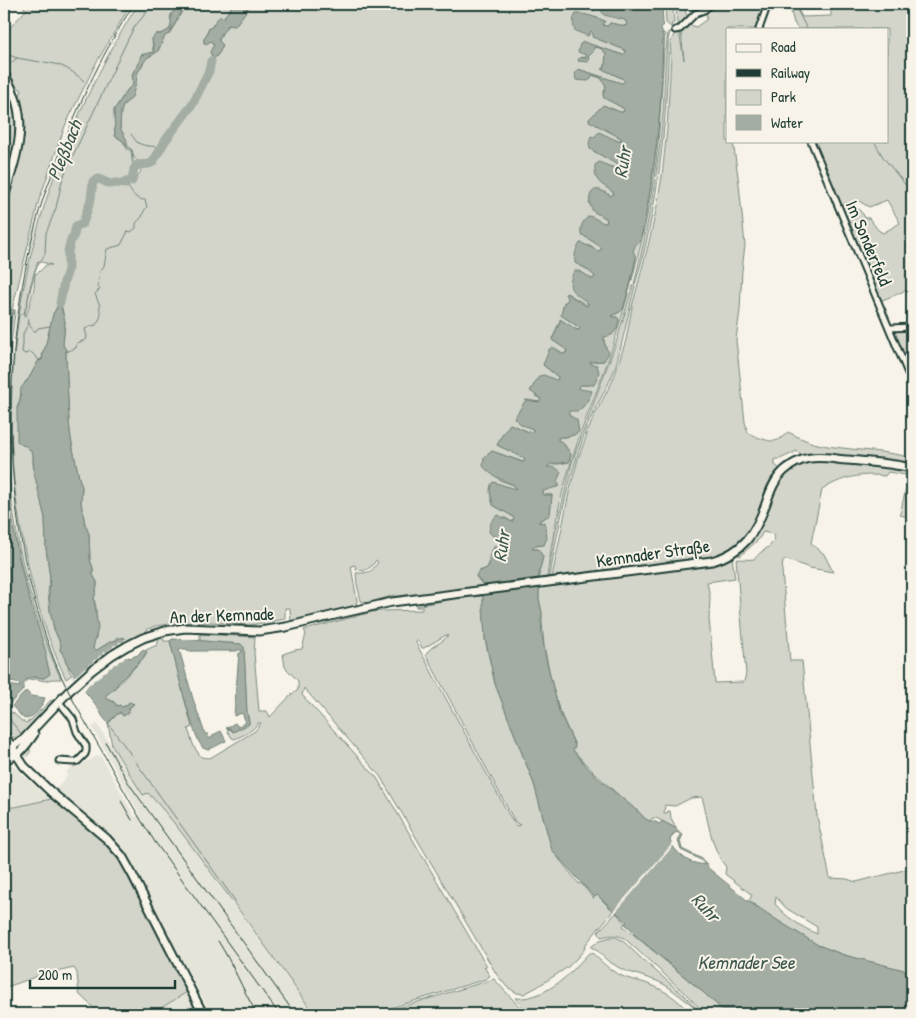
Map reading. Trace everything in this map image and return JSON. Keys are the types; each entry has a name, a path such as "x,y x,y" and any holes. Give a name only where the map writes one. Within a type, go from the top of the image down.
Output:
{"main road":[{"path":"4,74 16,98 20,122 18,148 4,198"},
{"name":"Kemnader Straße","path":"466,593 720,558 734,551 749,538 759,522 772,488 778,478 786,468 802,460 816,458 835,459 893,464 912,468"},
{"name":"An der Kemnade","path":"7,748 24,739 91,670 112,655 143,638 185,628 248,632 270,630 370,606 466,593"},
{"name":"An der Kemnade","path":"14,756 22,751 42,720"},
{"path":"4,735 7,748 14,756 51,792 107,838 122,856 203,1014"},
{"path":"4,760 14,756"}],"street":[{"path":"675,30 680,29 696,14 711,4"},
{"path":"759,28 768,4"},
{"name":"Im Sonderfeld","path":"811,142 912,383"},
{"path":"890,328 912,326"},
{"path":"59,702 73,719 77,732 86,746 86,751 78,761 59,761"}],"shaded area":[{"path":"97,724 143,795 148,793 161,806 314,1014 211,1014 125,854 109,836 55,790 68,775 66,772 70,768 100,755 135,817 140,815 92,727"},
{"path":"11,764 50,799 9,807 4,811 4,765"},
{"path":"187,992 202,1014 153,1014 153,1013"}],"green space":[{"path":"21,4 131,4 95,65 65,126 39,200 12,310 4,311 4,207 14,172 23,109 21,89 12,83 5,70 3,59 4,34 26,10"},
{"path":"138,4 179,4 171,15 170,19 172,20 169,29 156,34 152,39 153,52 141,55 138,66 132,75 133,84 114,110 115,136 123,141 127,149 131,151 133,169 131,180 108,182 101,178 95,178 89,186 89,195 82,221 75,225 67,247 67,263 59,303 53,314 42,354 43,358 41,361 39,360 25,382 17,408 26,446 33,455 33,464 45,518 50,578 48,593 50,610 54,629 61,645 60,650 72,675 66,679 52,647 41,614 24,546 13,476 12,392 16,333 26,276 41,219 59,163 82,108 108,55","holes":["38,261 52,265 46,265 35,274 34,288 27,314 24,316"]},
{"path":"190,4 233,4 225,16 209,28 204,39 204,43 211,41 214,45 210,52 212,56 211,61 220,52 223,45 219,41 222,33 228,25 235,26 251,4 577,4 577,6 595,10 596,6 598,6 625,20 627,24 625,26 610,23 608,26 604,26 605,21 580,14 589,35 591,31 593,32 593,37 626,52 623,55 583,42 586,55 585,58 581,57 589,60 588,57 594,47 600,48 606,53 605,67 603,69 625,80 621,83 578,69 601,78 606,86 604,98 624,110 620,112 603,105 590,121 621,138 618,141 598,133 594,137 590,149 618,165 618,168 611,166 601,183 613,192 613,196 600,190 589,202 593,211 606,218 607,222 581,234 601,247 602,250 598,251 588,245 575,263 595,276 592,279 579,271 588,306 567,293 568,299 561,315 580,328 579,330 574,329 560,320 552,340 567,350 564,354 555,348 549,349 543,365 558,379 535,396 541,399 539,402 526,400 515,419 534,431 529,432 510,424 497,445 524,458 525,461 523,462 492,451 484,458 499,480 514,485 515,489 493,482 490,492 493,505 514,519 512,522 504,517 495,539 511,546 510,548 495,546 489,556 488,566 477,574 476,577 483,585 466,589 393,598 395,595 368,603 361,601 356,573 371,570 378,562 376,560 372,566 364,571 356,569 355,565 351,566 357,601 356,605 294,621 291,621 290,608 285,608 285,619 250,625 210,622 155,626 76,680 73,676 125,639 124,637 94,650 96,607 94,599 97,582 93,575 90,560 89,534 81,503 82,487 71,439 66,350 63,345 65,322 61,304 71,258 69,248 77,228 84,225 87,218 93,200 95,182 126,186 133,183 141,171 136,163 139,162 134,158 132,150 128,147 120,128 121,111 124,104 131,99 138,73 144,61 158,51 164,37 174,26 181,12"},
{"path":"665,4 673,4 674,23 672,23 671,27 666,23"},
{"path":"676,4 683,4 688,19 676,29 677,24"},
{"path":"721,4 767,4 758,28 726,28 726,142 733,142 745,245 736,340 745,422 748,433 765,440 775,441 781,439 788,432 810,442 825,446 888,453 912,458 912,466 802,457 797,451 780,459 775,459 775,465 780,469 773,481 758,520 746,536 731,550 735,578 707,582 710,597 709,619 715,683 744,682 746,673 736,559 754,559 772,543 773,534 763,532 758,540 740,556 738,555 739,551 756,534 763,523 775,489 788,472 800,464 817,460 912,470 912,476 888,472 885,476 852,477 822,490 811,543 824,554 833,572 810,568 787,560 783,561 782,571 790,661 802,661 817,816 830,878 847,879 856,882 912,868 912,972 844,955 818,945 749,901 752,895 725,874 726,867 713,843 702,797 691,798 675,806 665,805 664,813 670,811 671,818 677,829 656,818 649,821 644,818 597,776 573,750 575,745 559,710 552,684 544,646 539,588 552,577 578,459 593,418 612,382 626,340 632,307 657,206 662,176 667,129 670,42 675,33 679,31 684,60 681,31 687,24 696,27 707,19 706,12","holes":["776,897 786,908 817,927 817,934 789,917 775,904"]},
{"path":"789,4 795,4 802,17 831,16 831,4 860,4 861,6 912,4 912,289 880,301 842,210 846,207 855,206 865,218 869,218 878,230 883,233 900,223 887,200 869,207 859,201 857,203 840,205 813,142 888,142 888,28 797,28 794,23"},
{"path":"662,32 665,34 661,96 663,37"},
{"path":"668,32 670,32 668,40 666,101 659,171 652,217 635,285 657,164 663,112"},
{"path":"4,79 11,92 17,113 16,144 4,190"},
{"path":"661,102 653,184 634,273 605,369 568,471 560,501 547,578 539,579 543,557 538,549 532,549 535,546 544,545 541,523 539,521 549,514 552,495 542,495 546,489 556,482 559,476 547,467 551,464 569,462 571,454 565,445 558,440 558,437 574,435 568,415 569,410 580,389 579,387 581,385 588,385 590,362 604,361 606,347 604,337 614,331 619,320 617,317 610,316 623,309 636,257 632,251 636,243 640,241 655,159"},
{"path":"633,285 635,286 614,371 589,422 570,479 550,577 548,578 555,533 572,462 617,340"},
{"path":"12,313 15,313 7,396 7,432 12,504 26,577 47,646 61,679 45,681 27,680 33,677 44,678 50,674 16,541 8,484 5,399"},
{"path":"912,328 912,379 893,332 894,330"},
{"path":"908,478 912,479 912,518 900,515"},
{"path":"483,596 485,639 495,684 534,784 552,850 579,884 581,883 593,898 597,895 613,911 586,944 584,950 568,967 524,994 517,993 507,987 497,975 380,776 304,688 302,695 377,778 487,966 484,967 490,976 486,979 371,1014 314,1014 180,831 148,793 143,795 112,746 108,723 120,713 123,716 128,713 129,708 134,704 129,702 122,707 118,706 105,696 145,656 146,650 157,645 159,639 163,638 164,641 170,641 192,727 188,729 194,747 201,757 210,758 255,731 261,723 258,723 244,735 235,739 232,738 227,730 230,729 233,732 249,724 244,647 241,644 202,641 200,640 200,634 255,637 254,653 259,711 267,711 270,717 298,690 298,681 285,667 283,654 302,649 306,634 304,630 372,612 422,610 422,607 416,606","holes":["448,635 443,641 430,649 426,655 515,822 520,825 516,826 509,815 416,643 418,641 422,648 424,648"]},
{"path":"51,700 53,701 21,735 15,738 12,737 4,723 4,718 12,712 26,723"},
{"path":"51,799 95,833 119,860 128,874 187,992 153,1014 100,1014 79,994 77,973 74,968 38,976 4,988 4,811 9,807"},
{"path":"616,913 625,922 623,926 727,1014 705,1014 687,995 624,938 612,935 601,937 598,932"},
{"path":"616,937 623,941 686,997 702,1014 699,1014 692,1005 667,986 623,970 591,947 600,940"},
{"path":"589,953 592,953 605,965 625,978 649,984 669,994 690,1014 528,1014 515,998 531,997 553,986"},
{"path":"494,979 526,1014 378,1014"}],"water":[{"path":"179,4 192,4 186,6 182,11 157,52 144,62 137,74 131,99 124,104 121,111 120,128 127,140 125,144 115,136 114,110 133,84 134,72 141,55 154,52 152,39 156,34 169,30 171,27 171,15"},
{"path":"233,4 251,4 235,26 228,25 222,33 218,40 223,45 220,52 211,61 212,56 210,52 214,45 211,41 206,44 204,43 204,39 209,28 221,16 225,17"},
{"path":"577,4 662,4 663,25 661,27 663,37 661,100 655,159 640,242 636,244 633,251 636,257 630,285 623,309 611,316 617,317 619,320 617,329 612,335 604,337 605,345 609,352 608,355 604,361 590,362 597,365 599,372 594,385 581,385 579,387 580,389 592,391 590,396 580,410 569,411 569,415 577,420 579,432 571,436 558,438 571,454 569,462 551,464 547,467 555,467 561,472 557,481 560,486 543,491 543,495 552,495 550,515 539,521 539,523 544,522 545,524 547,538 544,545 535,546 532,549 538,549 543,557 539,572 542,635 559,711 575,746 573,750 586,766 644,818 660,824 662,821 677,829 683,835 680,841 682,849 702,859 708,865 707,867 748,901 818,945 844,955 912,972 912,1014 727,1014 634,934 625,924 627,922 597,895 594,897 552,850 534,784 495,684 485,638 483,585 476,576 478,572 489,565 495,545 508,548 510,546 489,532 492,520 498,515 512,522 514,519 493,505 491,485 493,482 515,489 515,487 486,469 483,466 484,458 492,451 522,462 525,461 524,458 497,445 510,424 529,432 533,431 533,429 522,425 514,418 526,400 540,401 541,399 530,391 539,376 544,375 556,380 558,379 543,365 552,347 564,354 566,353 567,350 552,340 560,319 577,330 580,328 561,315 564,302 568,299 565,295 566,293 586,306 588,305 572,290 571,278 574,271 581,272 592,279 595,276 575,263 576,250 580,243 582,243 598,251 601,250 601,247 581,234 581,229 584,221 590,216 604,223 607,222 606,218 592,210 590,197 595,190 601,190 611,196 614,194 597,179 595,165 599,162 618,168 618,165 590,149 589,144 591,136 594,137 599,132 618,141 621,138 589,121 589,119 603,105 620,112 624,110 604,98 606,86 601,78 592,75 588,81 576,80 576,71 578,69 623,83 625,81 622,78 602,69 605,67 606,53 600,48 594,47 593,52 588,57 588,62 578,61 579,58 585,58 586,55 578,52 580,44 584,42 623,55 626,52 592,37 591,31 588,36 575,31 573,22 576,14 580,14 605,21 604,26 608,26 610,23 626,26 627,23 625,20 604,15 598,6 596,6 595,10 577,6","holes":["677,832 681,835 678,841 681,850 701,860 705,865 689,861 675,849 670,840 674,833"]},
{"path":"60,303 65,322 63,345 66,350 71,439 82,487 81,503 89,534 90,560 93,575 97,582 94,599 98,628 93,648 97,650 117,640 117,637 125,638 129,658 138,655 144,649 146,652 143,658 105,696 117,706 120,705 122,707 129,702 134,704 129,708 128,713 123,716 120,712 108,723 84,690 60,650 61,645 54,629 50,610 50,578 45,518 34,473 33,455 26,446 17,441 17,408 20,402 21,388 39,360 41,361 53,314"},
{"path":"15,310 15,313 12,313 7,353 4,418 4,349 11,313 4,314 4,311"},
{"path":"4,418 6,469 12,521 22,572 46,652 50,674 44,678 33,677 27,679 23,685 23,690 4,710 4,684 19,687 20,684 4,680 4,517 8,506 4,495"},
{"path":"172,639 241,644 244,647 249,724 233,732 230,728 226,728 235,723 238,727 246,722 242,713 234,716 239,653 242,650 188,651 187,649 179,649 205,734 208,734 208,738 211,738 221,731 226,741 208,750 203,748 199,742 193,727 170,641"},
{"path":"26,691 31,696 45,698 38,710 27,719 23,718 12,706"}],"pier":[{"path":"127,639 130,654 128,657 114,664 89,684 84,691 73,676 77,675 104,652 107,652 114,645 118,645 119,642 123,642"},
{"path":"673,843 675,844 614,914 612,913"}],"waterway":[{"name":"Pleßbach","path":"22,313 25,314 35,270 45,254 46,233 56,208 67,168 127,41 135,26 154,4"},
{"path":"794,4 806,28"},
{"path":"4,53 17,58 40,62"},
{"path":"10,64 17,58"},
{"path":"60,303 68,270 68,251 76,226 83,223 91,199 93,181 99,179 110,184 126,184 126,182 132,181 134,169 137,165 153,162 165,141 192,105 209,71 211,61"},
{"path":"44,62 66,68 84,81"},
{"path":"131,134 138,143 161,147"},
{"path":"875,142 883,157 912,193"},
{"path":"126,144 132,150 133,160 137,165"},
{"path":"66,352 76,348 77,343 86,340 85,329 96,325 101,315 100,306 95,294 100,289 98,286 100,271 104,266 107,249 121,245 128,231 131,232 136,228 136,223 142,217 147,207 145,200 139,199 132,193 127,185 129,182"},
{"path":"26,315 29,322 23,334 22,352 25,354 31,352 39,360 43,358"},
{"path":"29,323 34,331 38,328 50,326"},
{"name":"Pleßbach","path":"4,712 22,735"},
{"path":"108,723 132,756"},
{"name":"Pleßbach","path":"27,756 30,752 30,746"},
{"path":"135,761 236,902"}],"railway":[{"path":"134,4 93,76 76,114 45,193 30,247 20,299 11,403 12,456 16,508 25,560 38,612 55,662 71,697 155,842 279,1014"},
{"path":"106,743 137,795 295,1014"},
{"path":"121,801 132,820"},
{"path":"218,941 256,1012"}],"water label":[{"name":"Ruhr","path":"622,162"},
{"name":"Ruhr","path":"501,546"},
{"name":"Ruhr","path":"706,907"},
{"name":"Kemnader See","path":"746,962"}]}
